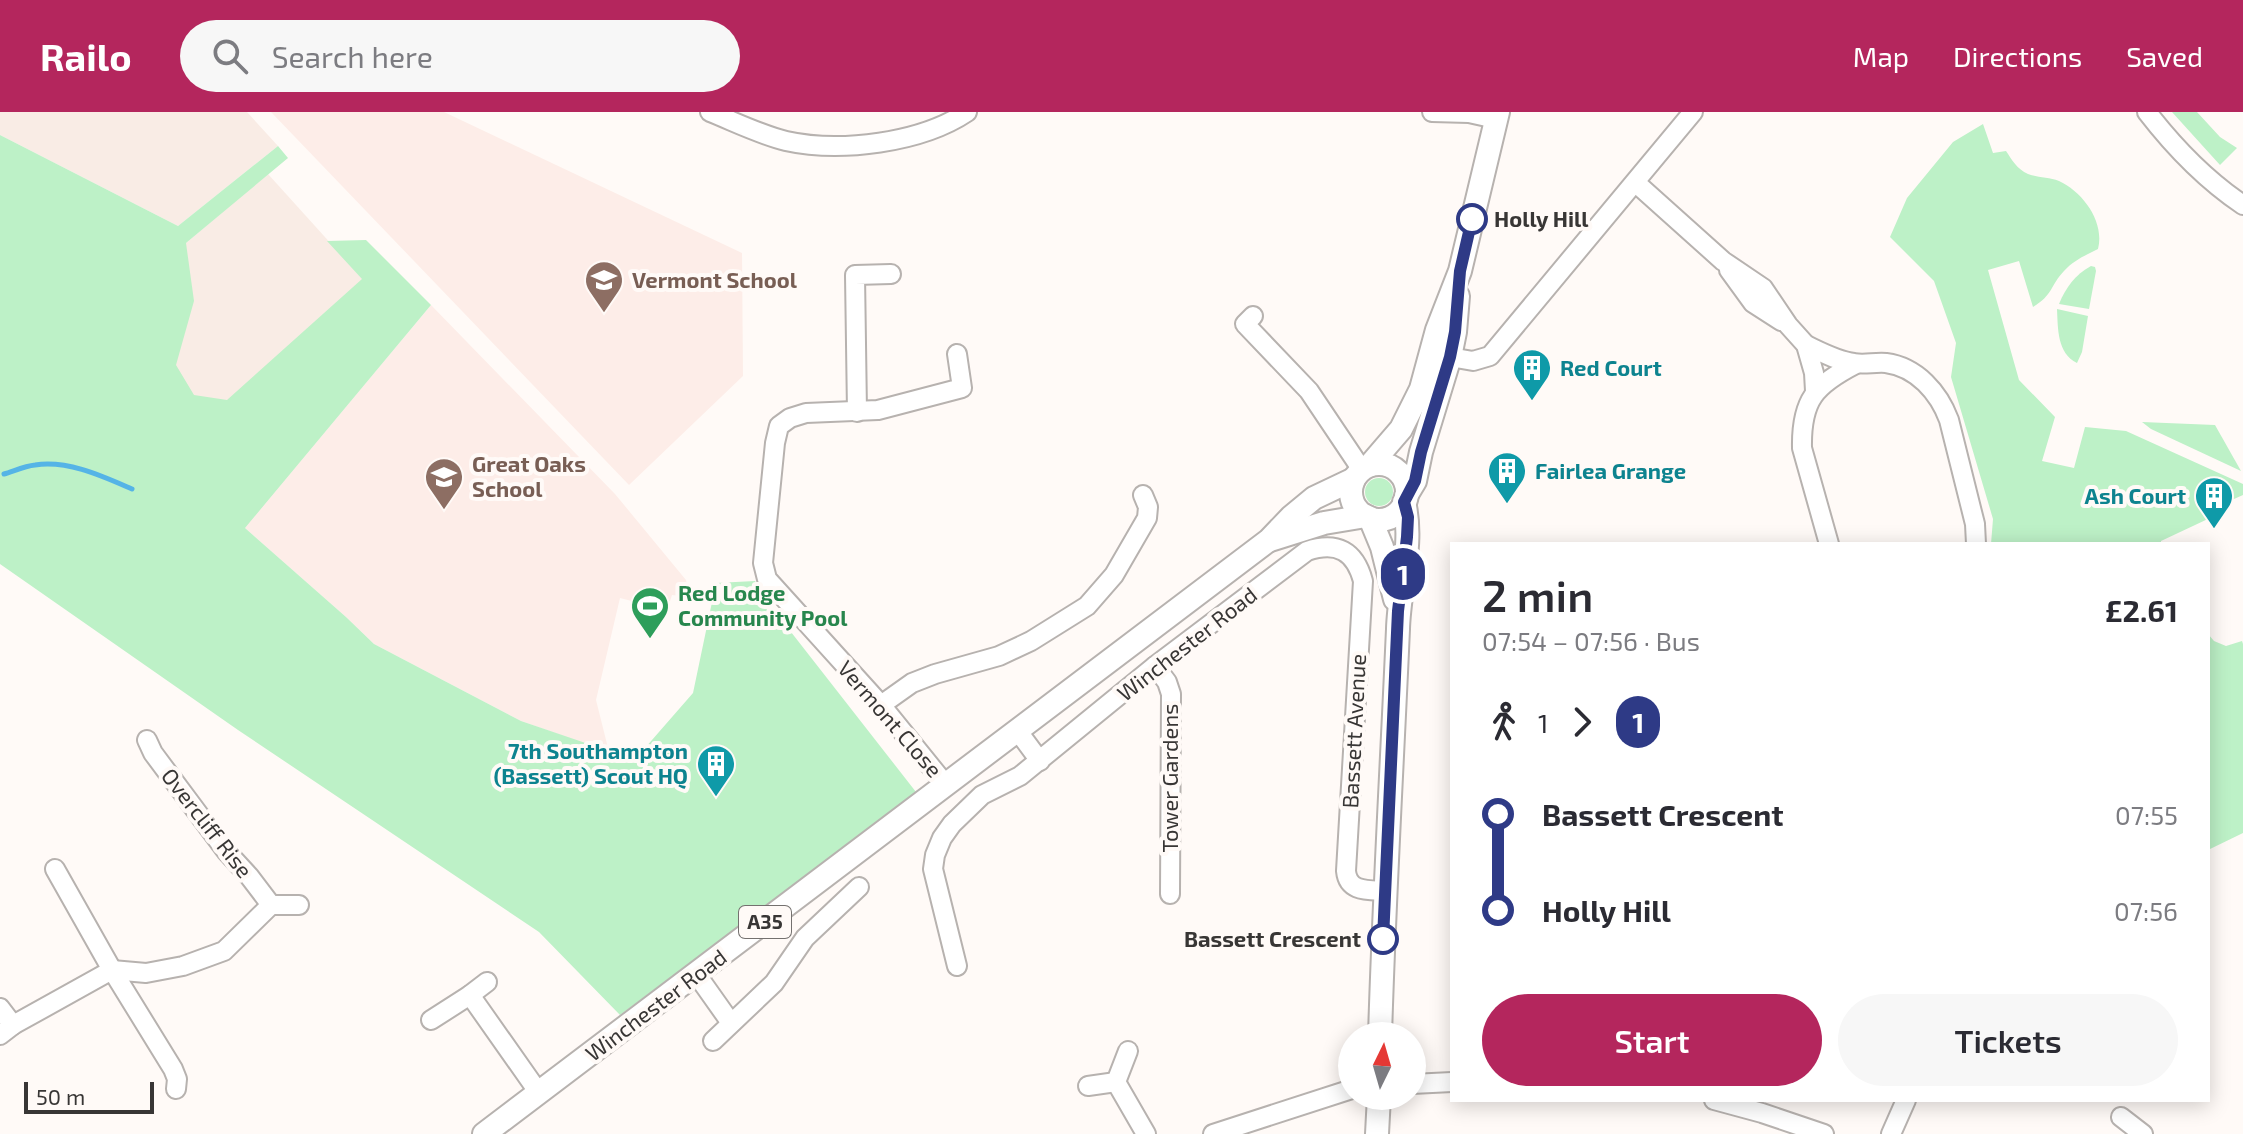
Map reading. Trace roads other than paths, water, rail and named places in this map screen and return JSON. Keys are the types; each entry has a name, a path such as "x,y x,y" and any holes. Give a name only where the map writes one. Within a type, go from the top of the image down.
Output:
{"main road":[{"name":"Bassett Avenue","path":"1362,471 1401,429 1421,389 1437,330 1460,271 1497,116"},
{"name":"Bassett Avenue","path":"1380,1022 1398,611 1408,517 1405,499 1415,481 1450,357 1460,271"},
{"path":"1386,465 1400,473 1404,480 1405,499 1400,510 1386,518 1368,517 1354,504 1351,496 1362,471 1386,465"},
{"name":"Winchester Road","path":"484,1134 1269,540 1314,498 1362,471"},
{"name":"Bassett Avenue","path":"1368,517 1382,547 1398,611"},
{"name":"Winchester Road","path":"1269,540 1324,523 1368,517"},
{"path":"1377,1134 1378,1110"}],"street":[{"path":"710,112 782,140 808,145 902,139 932,130 967,112"},
{"path":"1432,112 1497,116"},
{"path":"1450,357 1473,361 1490,356 1693,112"},
{"path":"2147,112 2165,135 2218,187 2243,205"},
{"path":"1636,183 1723,261 1763,288 1806,345 1856,364 1888,363 1904,368 1920,377 1933,390 1943,405 1975,524 1976,542"},
{"path":"857,412 855,275 891,274"},
{"path":"1245,324 1309,391 1362,471"},
{"path":"1806,345 1814,373 1815,391"},
{"name":"Vermont Close","path":"945,784 881,705 767,579 763,563 779,426 790,418 806,413 878,410 962,388 957,354"},
{"path":"1828,542 1802,448 1802,433 1815,391 1856,364"},
{"path":"881,705 912,683 999,656 1031,641 1087,606 1114,575 1147,518 1148,507 1143,495"},
{"name":"Winchester Road","path":"957,966 933,869 942,838 952,824 982,795 1020,776 1040,761 1155,666 1307,551 1320,546 1342,549"},
{"name":"Bassett Avenue","path":"1342,549 1360,568 1363,581 1346,878 1355,887 1385,891"},
{"name":"Tower Gardens","path":"1155,666 1167,682 1171,694 1170,894"},
{"path":"1017,730 1040,761"},
{"name":"Overcliff Rise","path":"147,740 153,753 226,851 271,905"},
{"path":"55,869 173,1069 177,1079 176,1089"},
{"path":"713,1041 774,983 805,938 853,899"},
{"path":"0,1008 7,1030 112,970 146,973 183,966 224,951 271,905 299,905"},
{"path":"697,975 731,1023"},
{"path":"431,1020 487,982"},
{"path":"470,995 539,1093"},
{"path":"1116,1082 1128,1051"},
{"path":"1088,1086 1116,1082"},
{"path":"1116,1082 1146,1134"},
{"path":"1426,1083 1450,1082"},
{"path":"1213,1134 1338,1094"},
{"path":"1721,1102 1824,1134"},
{"path":"1891,1134 1905,1102"},
{"path":"2121,1117 2143,1134"}],"waterway":[{"path":"4,474 31,466 60,465 85,470 132,489"}],"place":[{"name":"Holly Hill","path":"1472,219"},
{"name":"Vermont School","path":"604,314"},
{"name":"Red Court","path":"1532,402"},
{"name":"Fairlea Grange","path":"1507,505"},
{"name":"Great Oaks School","path":"444,511"},
{"name":"Ash Court","path":"2214,530"},
{"name":"Red Lodge Community Pool","path":"650,640"},
{"name":"7th Southampton (Bassett) Scout HQ","path":"716,798"},
{"name":"Bassett Crescent","path":"1383,939"}]}
